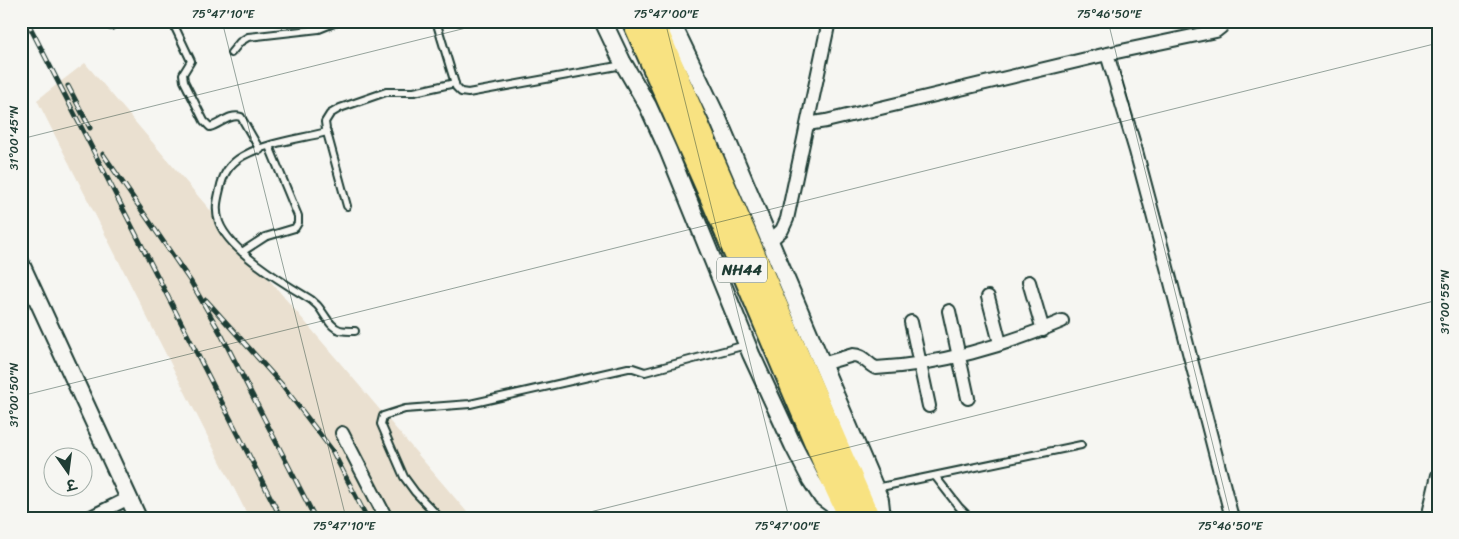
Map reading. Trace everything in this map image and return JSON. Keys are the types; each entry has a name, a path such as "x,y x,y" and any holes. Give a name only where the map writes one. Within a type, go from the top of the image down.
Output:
{"highway":[{"name":"NH44","path":"633,21 710,195 823,461 850,518"},
{"name":"NH44","path":"653,21 868,518"}],"street":[{"path":"603,21 648,106 668,150 748,345 793,445 822,497 850,518"},
{"path":"672,21 771,240 880,500 882,518"},
{"path":"771,240 782,230 787,219 829,21"},
{"path":"807,124 1107,54 1216,31 1224,21"},
{"path":"1107,54 1169,275 1232,518"},
{"path":"21,264 138,518"},
{"path":"1029,282 1043,330"},
{"path":"988,297 1000,343"},
{"path":"949,311 968,398"},
{"path":"822,364 853,355 858,355 870,366 876,368 921,364 960,356 1043,330 1062,321"},
{"path":"911,322 929,406"},
{"path":"342,433 386,518"},
{"path":"1428,518 1438,475"},
{"path":"89,518 129,498"}],"lane":[{"path":"111,26 118,21"},
{"path":"172,21 191,61 183,74 184,81 206,126 214,126 238,115 260,150"},
{"path":"231,53 240,42 248,37 319,29 340,21"},
{"path":"436,21 455,83 461,92 468,93 625,65"},
{"path":"347,206 325,122 330,114 340,108 386,92 414,92 455,83"},
{"path":"327,132 269,146 244,156 232,164 222,176 216,205 220,224 229,239 242,252 276,278 317,305 334,327 355,331"},
{"path":"242,252 265,237 296,228 298,223 298,216 269,146"},
{"path":"440,518 415,492 404,477 381,424 383,416 405,410 470,404 628,368 645,372 748,345"},
{"path":"875,488 1080,445"},
{"path":"935,476 970,518"}],"shaded area":[{"path":"85,63 472,518 249,518 37,100"}],"railway":[{"path":"27,21 281,518"},
{"path":"68,86 90,128"},
{"path":"103,154 191,282 221,334 315,518"},
{"path":"206,300 283,386 332,450 367,518"}]}
